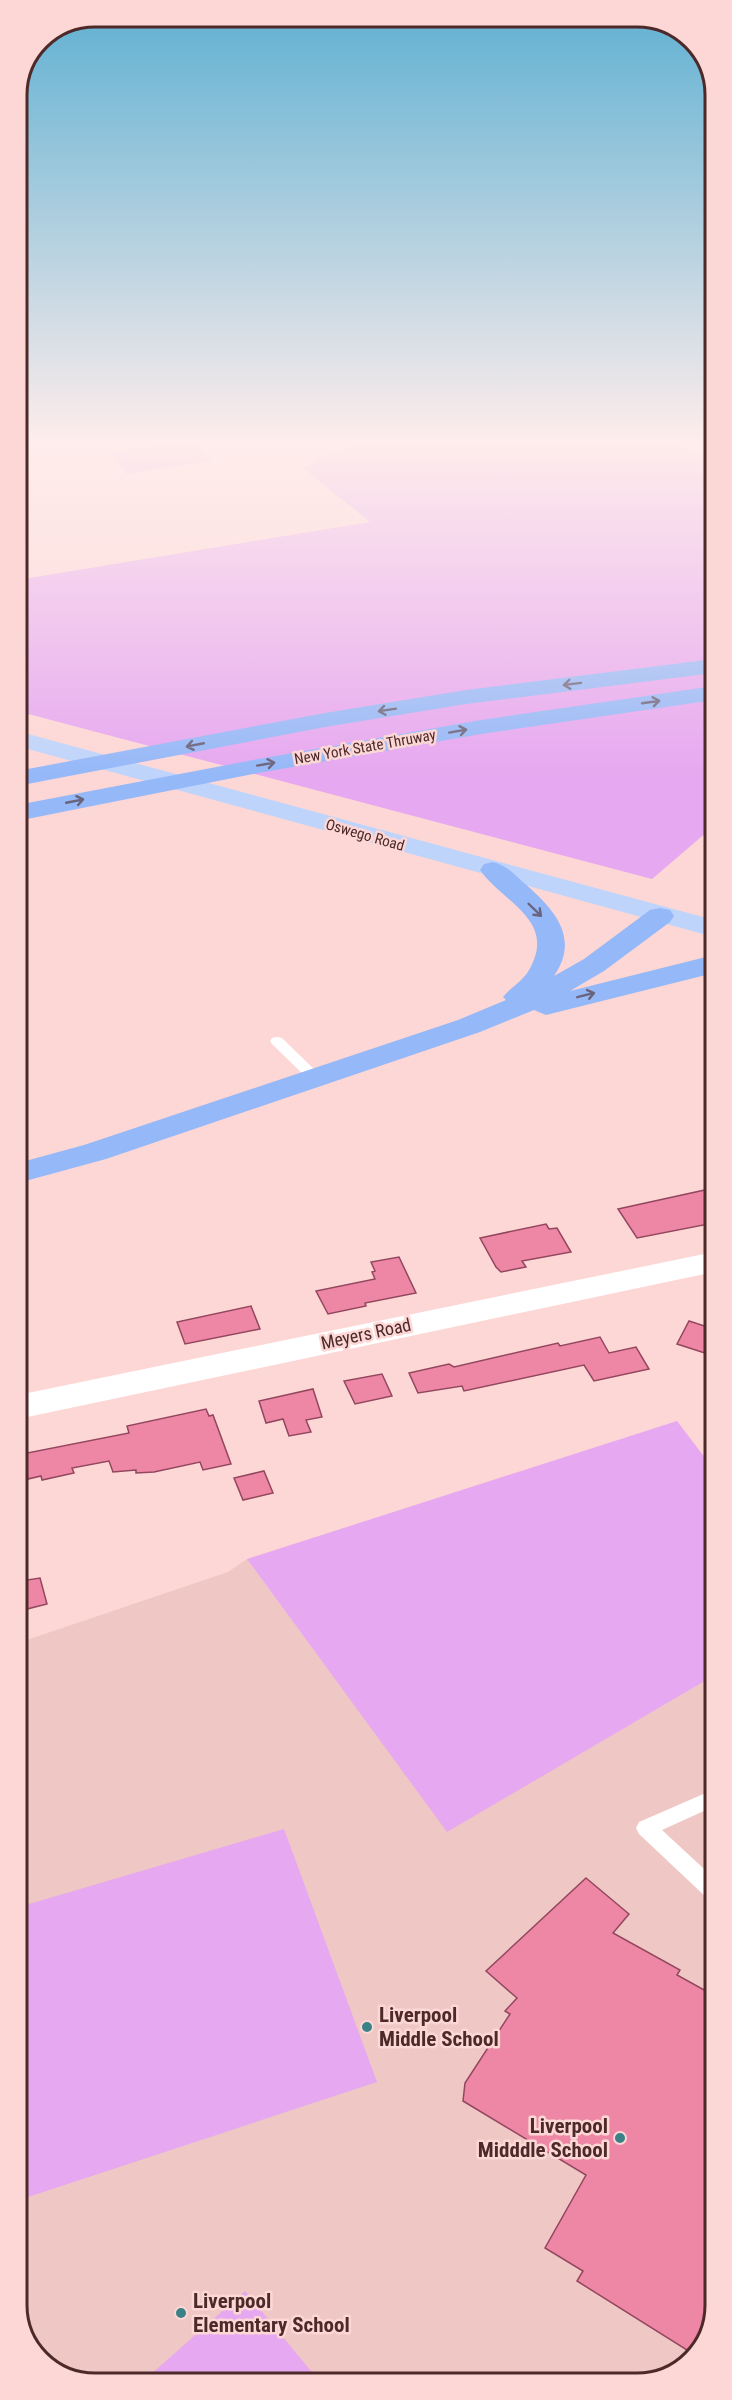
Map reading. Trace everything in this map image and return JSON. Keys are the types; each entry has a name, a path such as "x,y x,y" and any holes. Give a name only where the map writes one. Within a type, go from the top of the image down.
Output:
{"highway":[{"name":"New York State Thruway","path":"27,777 349,716 466,697 705,667"},
{"name":"New York State Thruway","path":"27,811 253,766 481,727 705,694"},
{"path":"469,1026 530,988 548,965 552,940 543,918 493,870"},
{"path":"27,1171 95,1152 469,1026 541,996 594,965 660,916"},
{"path":"469,1026 705,966"},
{"path":"27,1156 104,1135 236,1105"}],"main road":[{"name":"Oswego Road","path":"27,741 705,927"}],"street":[{"name":"Meyers Road","path":"27,1405 705,1264"}],"lane":[{"path":"277,1041 315,1078"},
{"path":"705,1801 646,1828 705,1883"}],"shaded area":[{"path":"194,551 705,551 705,834 652,879 27,714 27,578"},
{"path":"677,1421 705,1458 705,1681 447,1832 247,1559"},
{"name":"Liverpool Middle School","path":"247,1559 447,1831 705,1681 705,2305 704,2318 698,2335 691,2346 675,2362 655,2371 637,2373 90,2373 77,2371 61,2364 38,2343 29,2323 27,2305 27,1640 228,1572"},
{"path":"284,1829 377,2082 27,2197 27,1905"},
{"path":"245,2291 313,2373 152,2373"}],"building":[{"path":"705,1190 705,1225 637,1238 618,1209"},
{"path":"546,1224 549,1229 557,1228 571,1252 522,1261 526,1267 501,1272 480,1238"},
{"path":"399,1257 416,1293 365,1303 366,1306 328,1314 316,1291 375,1279 372,1272 375,1271 371,1262"},
{"path":"251,1306 260,1329 185,1344 177,1322"},
{"path":"689,1321 705,1326 705,1353 677,1344"},
{"path":"600,1337 609,1353 636,1347 649,1369 594,1381 584,1365 464,1391 462,1386 418,1393 409,1373 449,1364 454,1367 558,1343 560,1346"},
{"path":"382,1374 392,1396 355,1404 344,1381"},
{"path":"313,1389 322,1417 306,1420 311,1432 289,1436 283,1419 266,1423 259,1401"},
{"path":"206,1409 209,1416 213,1415 231,1464 203,1470 200,1462 154,1472 136,1473 136,1470 113,1472 109,1461 72,1468 74,1473 42,1480 41,1476 28,1479 27,1453 129,1433 127,1426"},
{"path":"264,1471 273,1493 243,1500 234,1478"},
{"path":"40,1578 47,1604 27,1609 27,1580"},
{"name":"Liverpool Midddle School","path":"586,1878 629,1914 613,1933 680,1970 677,1975 705,1990 705,2305 704,2318 698,2335 687,2350 577,2281 583,2271 545,2248 586,2175 463,2101 465,2083 510,2014 505,2011 517,1998 486,1971"}],"place":[{"name":"Liverpool Middle School","path":"367,2027"},
{"name":"Liverpool Midddle School","path":"620,2138"},
{"name":"Liverpool Elementary School","path":"181,2313"}]}
